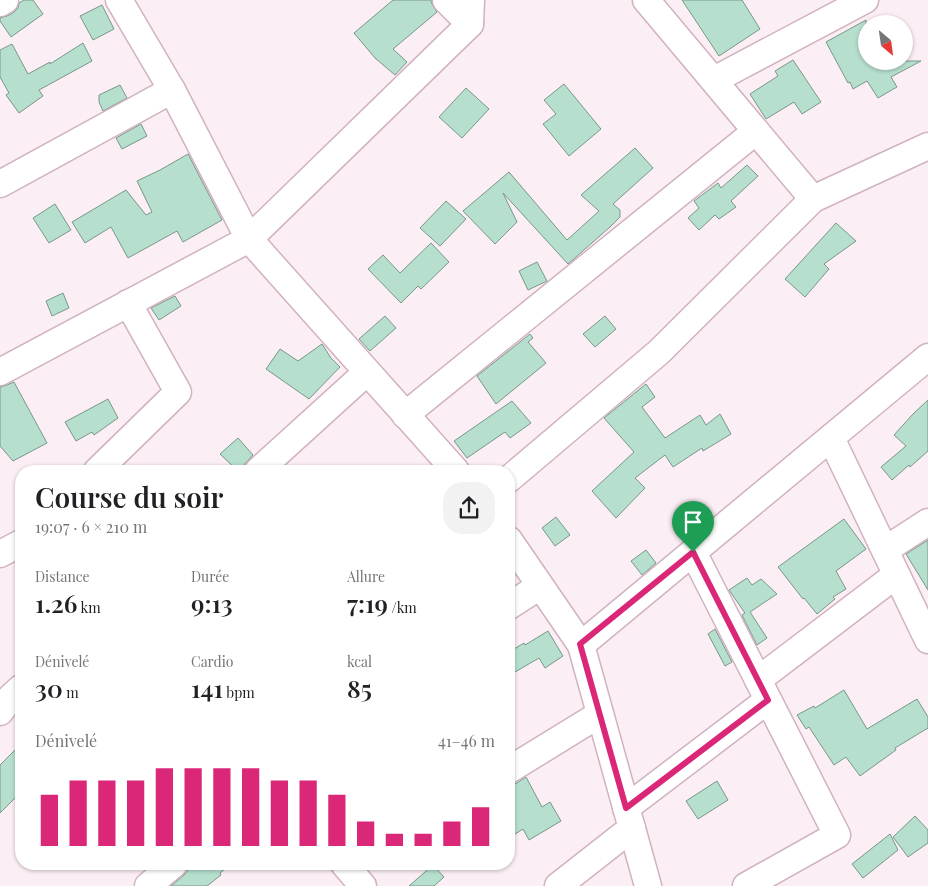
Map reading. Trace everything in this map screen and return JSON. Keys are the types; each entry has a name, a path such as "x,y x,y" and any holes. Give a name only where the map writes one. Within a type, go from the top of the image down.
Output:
{"street":[{"path":"0,3 5,0"},
{"path":"119,0 172,90 249,239 448,465"},
{"path":"0,372 249,239 470,12 446,0"},
{"path":"646,0 813,199"},
{"path":"714,80 865,0"},
{"path":"0,184 172,90"},
{"path":"405,415 756,131"},
{"path":"515,474 659,352 813,199 928,146"},
{"path":"103,465 178,392 128,303"},
{"path":"580,644 928,358"},
{"path":"265,465 367,372"},
{"path":"830,438 928,640"},
{"path":"884,550 928,522"},
{"path":"0,554 15,546"},
{"path":"515,549 580,644 648,886"},
{"path":"693,552 836,835 746,886"},
{"path":"558,886 763,690 896,575"},
{"path":"515,602 540,586"},
{"path":"0,712 15,694"},
{"path":"515,766 600,714"},
{"path":"148,886 167,870"}],"building":[{"path":"24,0 33,0 43,14 11,37 0,21 0,18 13,13 18,8 19,3"},
{"path":"393,0 431,0 437,12 393,49 407,62 395,75 375,58 354,33"},
{"path":"682,0 742,0 760,29 719,56"},
{"path":"102,5 114,29 93,40 80,16"},
{"path":"858,24 858,70 904,70 891,77 897,87 878,98 867,81 853,89 826,42"},
{"path":"83,43 92,61 39,90 43,96 19,113 6,95 9,93 0,77 0,50 12,44 28,74 50,62 50,64"},
{"path":"793,60 821,102 802,114 794,102 766,119 750,94 778,76 775,71"},
{"path":"913,61 921,61 913,65"},
{"path":"564,84 601,129 569,156 543,124 556,114 544,100"},
{"path":"120,85 127,98 103,111 99,102 99,95"},
{"path":"466,88 489,109 462,138 439,117"},
{"path":"141,124 147,136 122,149 116,138"},
{"path":"635,148 653,168 613,204 620,210 620,217 568,264 503,193 517,222 495,244 463,211 509,172 567,240 599,211 581,195"},
{"path":"188,154 222,220 183,242 177,231 128,258 111,227 85,243 72,222 126,190 146,215 152,212 137,181"},
{"path":"747,165 758,176 731,201 736,207 719,219 715,215 699,230 688,218 699,208 694,201 718,183 721,188"},
{"path":"446,201 466,219 440,246 420,228"},
{"path":"55,204 71,230 49,243 33,218"},
{"path":"836,223 856,241 824,264 829,269 805,297 785,279"},
{"path":"431,243 449,262 421,289 418,286 401,303 368,269 383,255 400,273"},
{"path":"537,262 547,281 528,290 519,271"},
{"path":"63,293 69,308 52,316 46,301"},
{"path":"175,296 181,306 159,320 151,308"},
{"path":"385,316 396,328 370,351 359,339"},
{"path":"605,316 616,329 595,347 583,334"},
{"path":"530,334 533,338 528,342 546,363 496,404 477,376"},
{"path":"322,344 331,358 340,367 309,399 266,369 280,349 298,361"},
{"path":"14,382 47,443 13,461 0,446 0,387"},
{"path":"646,384 655,397 642,407 665,438 700,415 706,425 720,414 731,434 703,451 702,448 673,467 665,455 635,478 645,488 616,518 592,491 634,452 604,418"},
{"path":"108,399 118,418 94,435 92,432 76,441 65,422"},
{"path":"928,400 928,451 892,480 881,467 906,446 894,435"},
{"path":"512,401 531,423 510,438 505,432 467,458 454,441"},
{"path":"238,438 253,455 244,465 232,465 220,454"},
{"path":"556,517 570,535 555,546 542,528"},
{"path":"844,519 866,549 836,571 846,589 833,597 835,599 817,614 778,567"},
{"path":"928,540 928,590 906,554"},
{"path":"646,550 656,563 642,575 631,561"},
{"path":"747,578 752,585 761,579 777,594 750,612 767,638 757,645 742,615 745,613 729,590"},
{"path":"715,629 732,662 725,666 708,634"},
{"path":"548,631 563,656 545,668 539,658 515,672 515,648 524,643 525,645"},
{"path":"844,690 867,729 917,699 928,717 928,728 895,748 896,750 860,776 846,757 834,765 809,727 806,729 797,715 814,706 815,708"},
{"path":"15,750 15,798 0,813 0,765"},
{"path":"526,777 542,807 550,802 561,821 529,840 523,829 515,834 515,784"},
{"path":"717,781 728,800 698,819 686,801"},
{"path":"915,816 928,830 928,843 908,857 893,837"},
{"path":"890,834 898,850 863,878 852,864"},
{"path":"188,870 224,870 220,873 221,875 207,886 171,886"},
{"path":"427,870 438,870 444,877 434,886 409,886"}],"route":[{"path":"693,552 768,700 626,808 580,644 693,552"}]}
